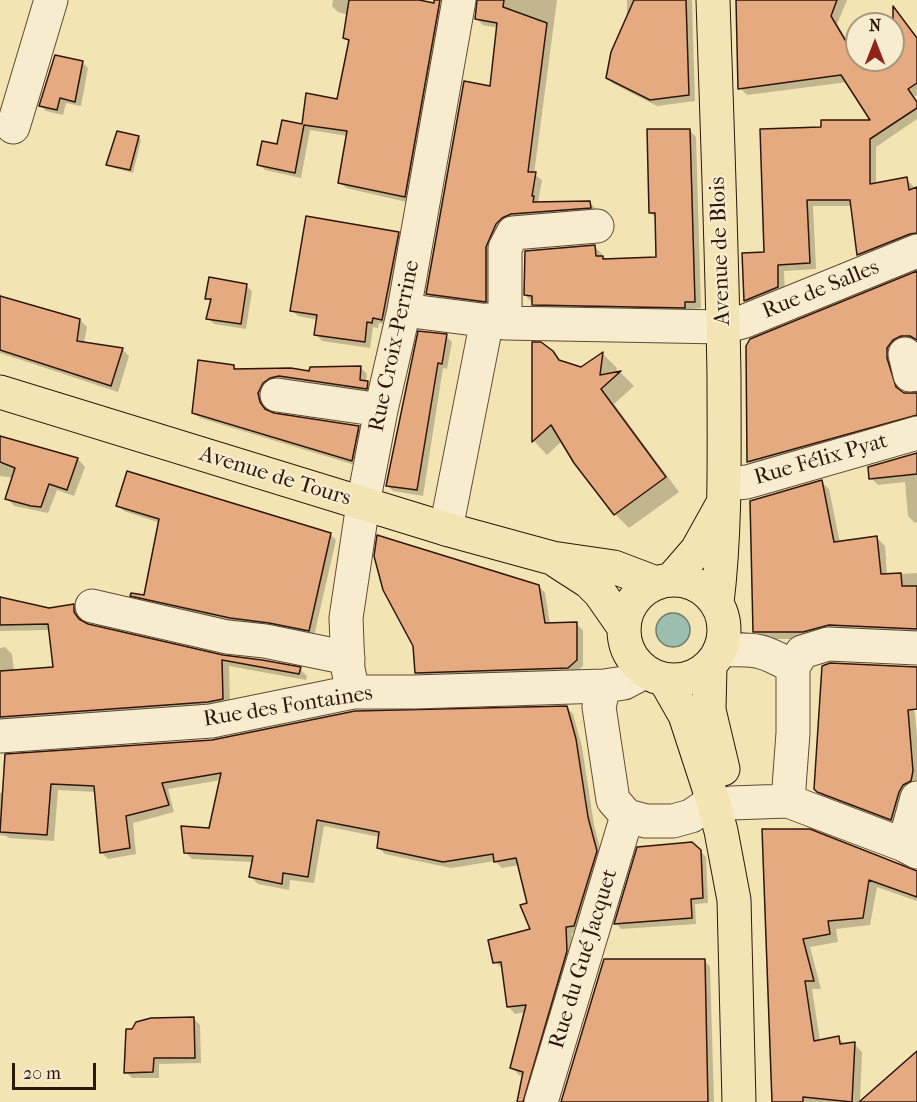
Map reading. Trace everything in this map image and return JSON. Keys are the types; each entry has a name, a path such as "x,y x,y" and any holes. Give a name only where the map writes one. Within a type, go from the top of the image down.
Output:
{"main road":[{"name":"Avenue de Blois","path":"714,0 723,327 724,493 722,562 717,603"},
{"name":"Avenue de Tours","path":"0,392 446,529 552,558 614,567 664,581"},
{"name":"Avenue de Blois","path":"664,581 697,550 724,493"},
{"name":"Avenue de Tours","path":"552,558 589,582 600,593 623,626"},
{"path":"722,802 709,710 715,658 724,638 722,614 717,603 697,585 664,581 644,590 633,600 626,612 623,626 624,639 635,663 655,676 685,715 722,802 738,828 743,862 735,900 739,1102"},
{"path":"655,676 681,680 696,675 715,658"}],"street":[{"path":"13,127 51,0"},
{"name":"Rue Croix-Perrine","path":"352,692 348,669 345,618 363,504 381,410 404,310 459,0"},
{"path":"446,529 496,322 505,248 513,233 597,226"},
{"name":"Rue de Salles","path":"404,310 496,322 723,327 745,321 917,251"},
{"path":"277,395 381,410"},
{"name":"Rue Félix Pyat","path":"724,493 747,482 917,433"},
{"path":"92,606 227,638 265,641 348,658"},
{"path":"788,801 793,722 793,667 802,652 828,644 917,648"},
{"path":"715,658 751,650 767,652 793,667"},
{"name":"Rue des Fontaines","path":"0,736 211,721 352,692 604,686 655,676"},
{"path":"604,686 599,706 613,800 627,816 646,821 673,821 691,816 722,802 788,801 911,849 917,798"},
{"name":"Rue du Gué Jacquet","path":"541,1102 627,816"}],"shaded area":[{"path":"673,613 685,618 690,630 685,642 673,647 661,642 656,630 661,618"}],"building":[{"path":"349,0 419,0 434,3 434,0 440,0 405,197 338,183 347,131 304,125 295,173 257,165 262,141 277,144 282,120 302,124 306,93 337,99 349,40 343,38"},
{"path":"477,0 504,0 503,7 547,23 528,172 536,172 533,202 590,201 591,208 511,214 502,218 496,224 486,247 486,302 426,294 464,81 490,86 497,23 475,19"},
{"path":"634,0 686,0 689,95 650,100 606,78 611,52"},
{"path":"736,0 837,0 831,16 845,40 845,72 905,72 905,22 917,38 917,83 908,89 917,102 917,108 870,139 870,184 907,177 909,190 917,187 917,233 857,255 850,200 807,200 810,263 778,265 778,287 744,301 742,253 764,252 760,129 821,127 821,120 870,120 841,75 738,89"},
{"path":"55,55 83,61 75,102 60,98 57,110 39,106"},
{"path":"647,129 690,129 695,302 685,302 685,308 532,305 532,296 524,295 525,251 595,245 596,256 603,256 603,259 656,257 655,213 649,213"},
{"path":"117,131 139,136 130,170 106,165"},
{"path":"306,216 399,232 382,320 373,318 372,323 367,322 365,342 314,335 317,315 290,311"},
{"path":"917,271 917,340 910,336 901,336 893,340 887,348 887,358 896,387 904,393 917,393 917,415 747,462 746,346 750,339"},
{"path":"209,277 247,284 241,324 206,319 211,299 205,299"},
{"path":"0,296 80,319 77,341 123,348 111,386 0,350"},
{"path":"418,331 447,334 442,364 438,363 417,490 386,486"},
{"path":"532,342 541,342 553,351 559,360 581,367 603,352 600,375 621,371 601,389 666,477 614,515 574,463 551,425 532,442"},
{"path":"198,360 234,365 234,369 291,368 309,371 310,367 361,366 360,380 368,381 367,389 279,376 263,383 258,393 265,409 274,413 359,426 352,461 192,413"},
{"path":"0,436 78,458 67,490 49,484 41,507 5,499 15,468 0,462"},
{"path":"917,453 917,474 869,479 868,467"},
{"path":"127,471 331,533 309,631 230,618 130,596 131,593 144,595 159,519 116,506"},
{"path":"822,480 834,542 877,536 881,574 901,573 902,586 917,586 917,629 829,625 803,632 753,632 750,501"},
{"path":"377,535 539,585 545,623 577,622 577,660 568,668 415,673 413,646 383,590 374,556"},
{"path":"0,597 49,608 74,604 74,612 79,619 88,624 223,655 301,667 299,674 222,660 223,699 0,717 0,671 53,667 48,624 0,625"},
{"path":"830,663 917,667 917,709 908,710 913,771 911,781 903,785 899,792 891,820 814,789 822,666"},
{"path":"567,706 576,739 588,817 597,851 574,926 566,927 567,951 523,1102 517,1102 523,1072 510,1068 526,1005 507,1007 501,962 493,963 488,940 530,929 520,905 527,903 516,858 494,862 493,854 443,862 377,848 379,832 317,820 308,877 283,873 282,884 249,877 253,856 184,853 181,826 209,828 221,773 162,783 169,805 126,816 130,848 100,853 94,786 51,784 47,835 0,832 5,754 212,740 355,711"},
{"path":"762,829 810,829 917,871 917,897 869,880 863,918 828,921 830,934 803,939 814,981 805,981 814,1041 839,1036 840,1044 855,1042 852,1102 803,1097 803,1102 772,1102"},
{"path":"692,842 701,850 703,898 691,899 692,918 614,924 637,847"},
{"path":"604,959 705,959 708,1102 561,1102"},
{"path":"194,1017 195,1058 154,1058 153,1072 124,1073 126,1029 132,1029 136,1022 151,1018"},
{"path":"917,1051 917,1102 859,1102"}]}
